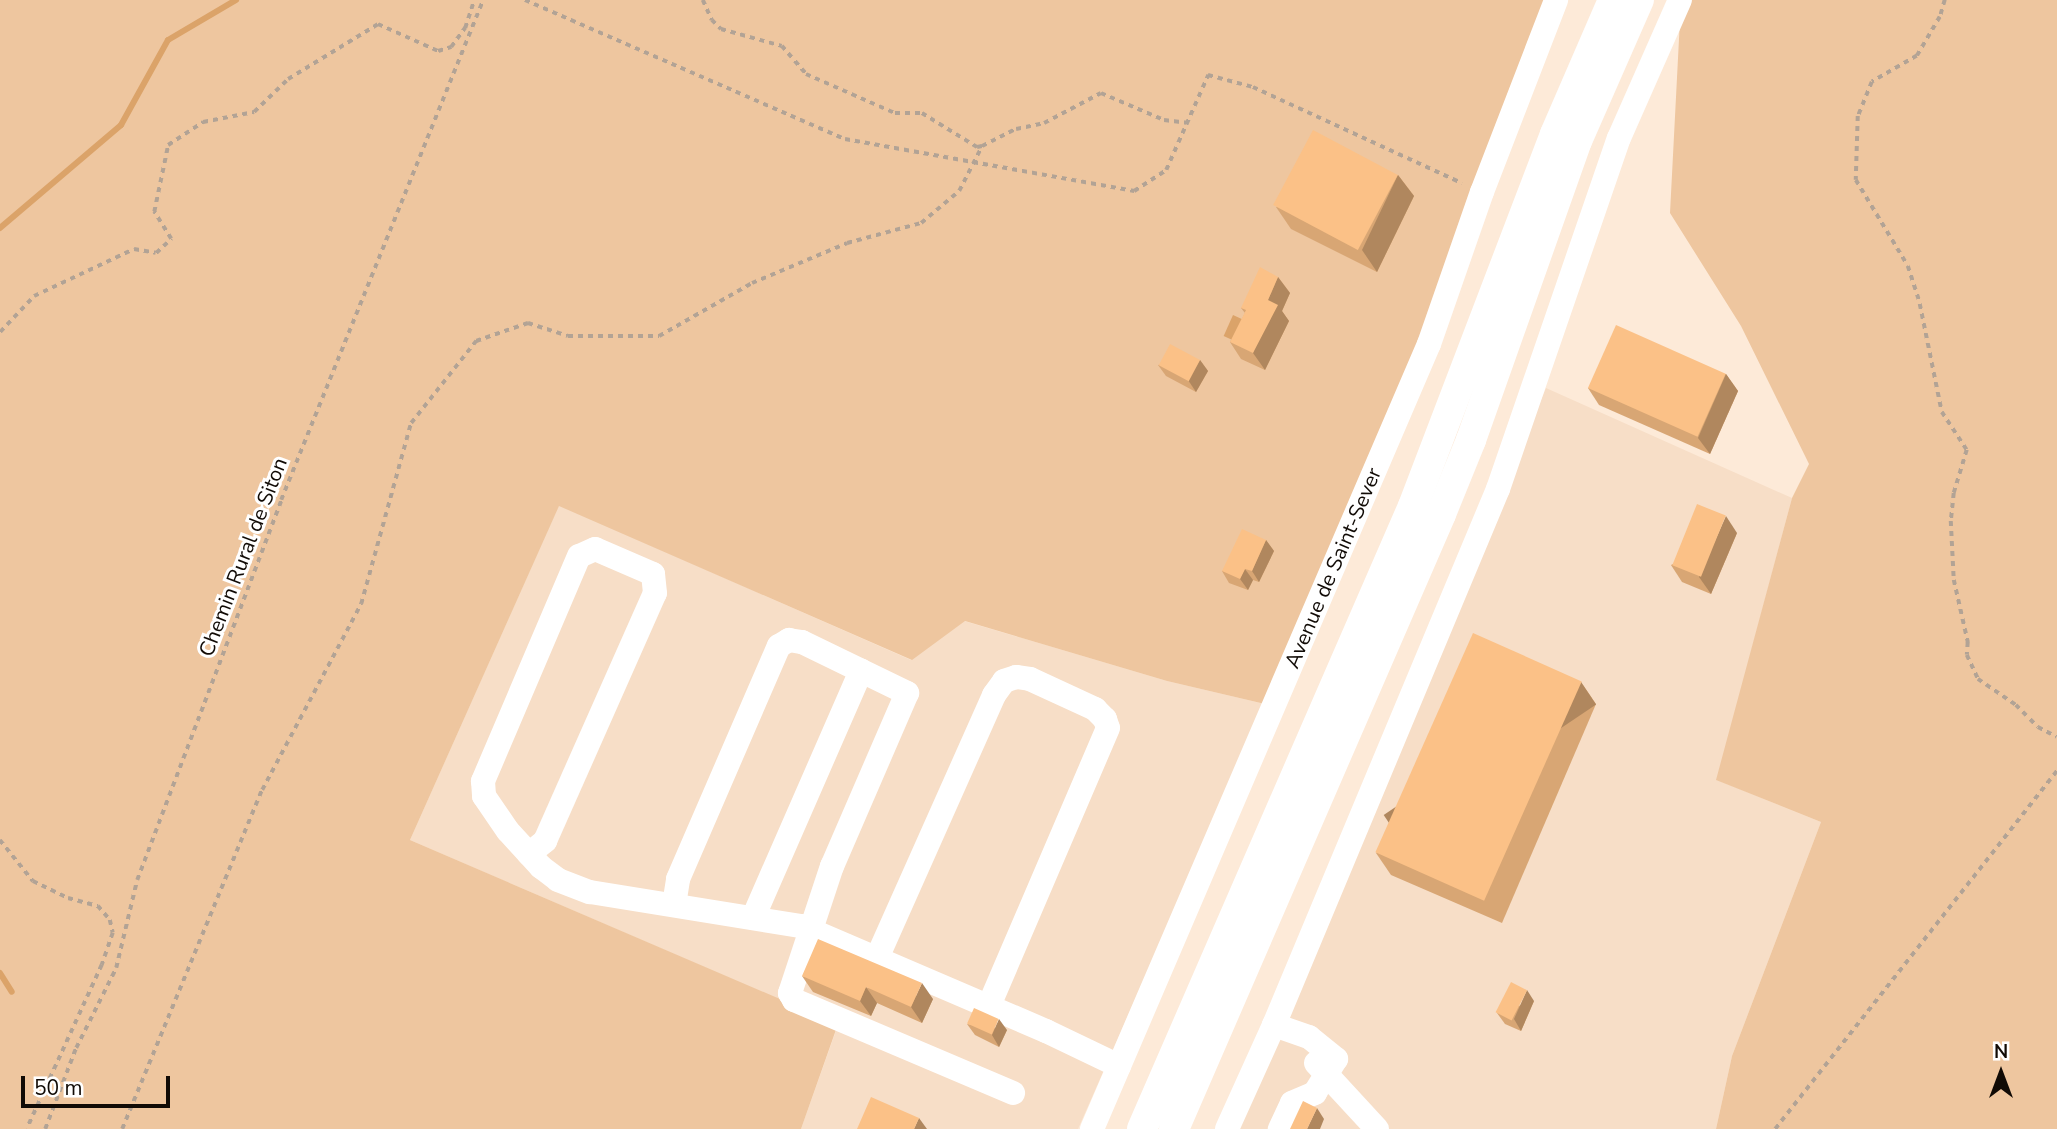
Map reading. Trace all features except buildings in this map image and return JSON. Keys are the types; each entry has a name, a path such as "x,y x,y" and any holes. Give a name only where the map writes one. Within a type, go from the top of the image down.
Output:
{"main road":[{"path":"1142,1129 1413,506 1555,134 1613,0"},
{"path":"1174,1129 1441,514 1471,440 1577,141 1639,0"}],"street":[{"name":"Avenue de Saint-Sever","path":"1092,1129 1429,344 1482,192 1556,0"},
{"path":"1227,1129 1498,489 1619,138 1680,0"},
{"path":"529,854 545,841 655,593 653,574 595,549 579,556 483,781 484,796 529,854 558,880 574,887 813,931 1046,1031 1119,1066"},
{"path":"674,905 678,879 779,646 789,640 802,642 907,693 832,866 813,931 791,984 790,993 794,1000 1013,1093"},
{"path":"753,918 861,670"},
{"path":"877,958 994,695 1004,681 1016,677 1030,679 1095,709 1105,719 1108,727 989,1006"},
{"path":"1273,1025 1328,1072 1377,1129"},
{"path":"1280,1129 1293,1103 1315,1093 1328,1072"}],"path":[{"path":"0,332 34,296 134,249 156,253 171,239 154,212 168,145 203,122 254,112 288,79 378,23 439,51 452,47 465,28 474,0"},
{"name":"Chemin Rural de Siton","path":"45,1129 76,1048 116,968 137,880 286,487 482,0"},
{"path":"524,0 845,139 1134,191 1166,170 1208,75 1253,86 1482,192"},
{"path":"703,0 712,20 721,29 782,46 806,74 895,113 922,113 977,146 982,146"},
{"path":"1945,0 1940,17 1917,56 1872,82 1858,116 1856,180 1908,266 1920,304 1941,412 1967,450 1954,493 1951,521 1954,580 1968,642 1967,655 1979,679 2016,705 2038,727 2057,737"},
{"path":"122,1129 262,790 361,604 411,424 476,341 528,323 568,336 659,336 752,282 847,243 921,223 959,191 982,146 1016,129 1044,123 1101,93 1164,120 1187,123"},
{"path":"1775,1129 2057,770"},
{"path":"0,840 33,881 68,898 98,906 110,920 113,933 102,965 27,1129"}],"shaded area":[{"path":"0,0 1564,0 1265,704 1167,681 965,621 912,660 559,506 410,840 838,1024 801,1129 0,1129"},
{"path":"1681,0 2057,0 2057,1129 1716,1129 1732,1056 1821,822 1716,780 1792,498 1809,464 1741,326 1670,213"},
{"path":"1233,315 1244,320 1235,341 1224,336"},
{"path":"1546,388 1792,498 1717,780 1821,822 1732,1056 1716,1129 1233,1129"},
{"path":"559,505 911,660 964,621 1167,681 1265,704 1078,1129 801,1129 838,1025 410,840"}],"waterway":[{"path":"0,228 121,125 168,40 236,0"},
{"path":"0,973 12,992"}]}
